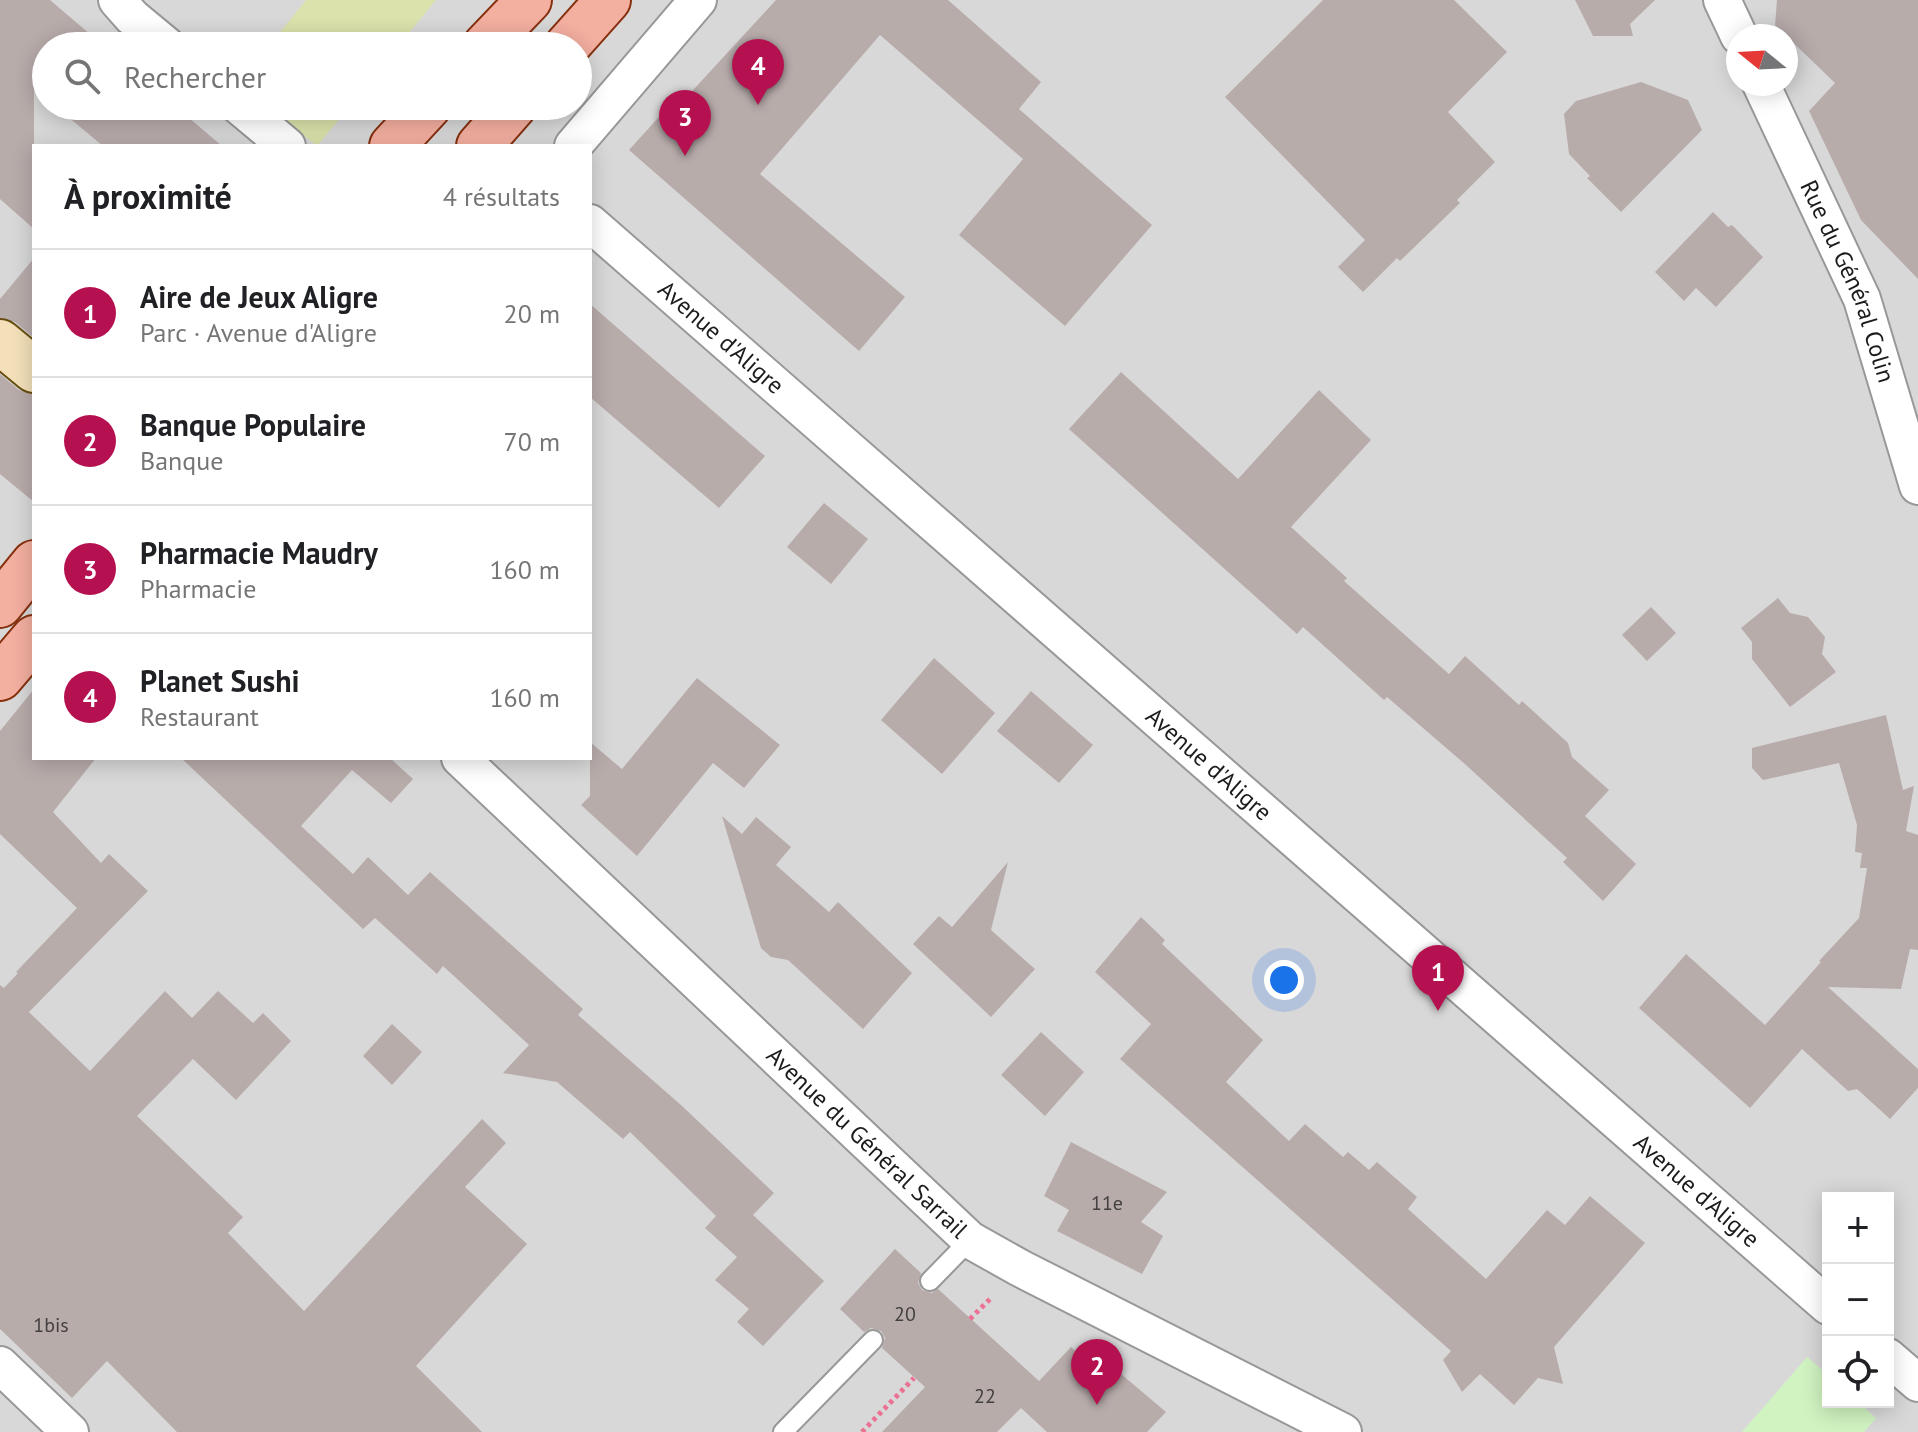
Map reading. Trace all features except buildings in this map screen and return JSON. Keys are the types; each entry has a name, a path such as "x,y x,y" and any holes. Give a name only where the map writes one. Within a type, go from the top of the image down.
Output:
{"main road":[{"path":"498,32 529,0"},
{"path":"579,32 608,0"},
{"path":"394,144 416,120"},
{"path":"420,144 433,120"},
{"path":"481,144 502,120"},
{"path":"0,605 32,565"},
{"path":"0,678 32,640"}],"street":[{"path":"117,0 150,32"},
{"path":"575,144 698,0"},
{"path":"1722,0 1733,24"},
{"name":"Rue du Général Colin","path":"1767,96 1862,299 1918,486"},
{"path":"256,120 285,144"},
{"name":"Avenue d'Aligre","path":"592,225 1822,1301"},
{"path":"0,342 32,368"},
{"name":"Avenue du Général Sarrail","path":"462,760 970,1240 1343,1432"},
{"path":"1894,1362 1918,1383"},
{"path":"0,1365 70,1432"}],"lane":[{"path":"930,1281 970,1240"},
{"path":"783,1432 873,1340"}],"path":[{"path":"862,1432 914,1378"}],"shaded area":[{"path":"0,0 1918,0 1918,1432 0,1432"}],"green space":[{"path":"306,0 436,0 410,32 280,32"},
{"path":"284,120 338,120 319,144"},
{"path":"1807,1357 1822,1370 1822,1408 1865,1408 1876,1418 1864,1432 1742,1432"}],"place":[{"name":"Planet Sushi","path":"758,105"},
{"name":"Pharmacie Maudry","path":"685,156"},
{"name":"Aire de Jeux Aligre","path":"1438,1011"},
{"name":"Banque Populaire","path":"1097,1405"}]}
